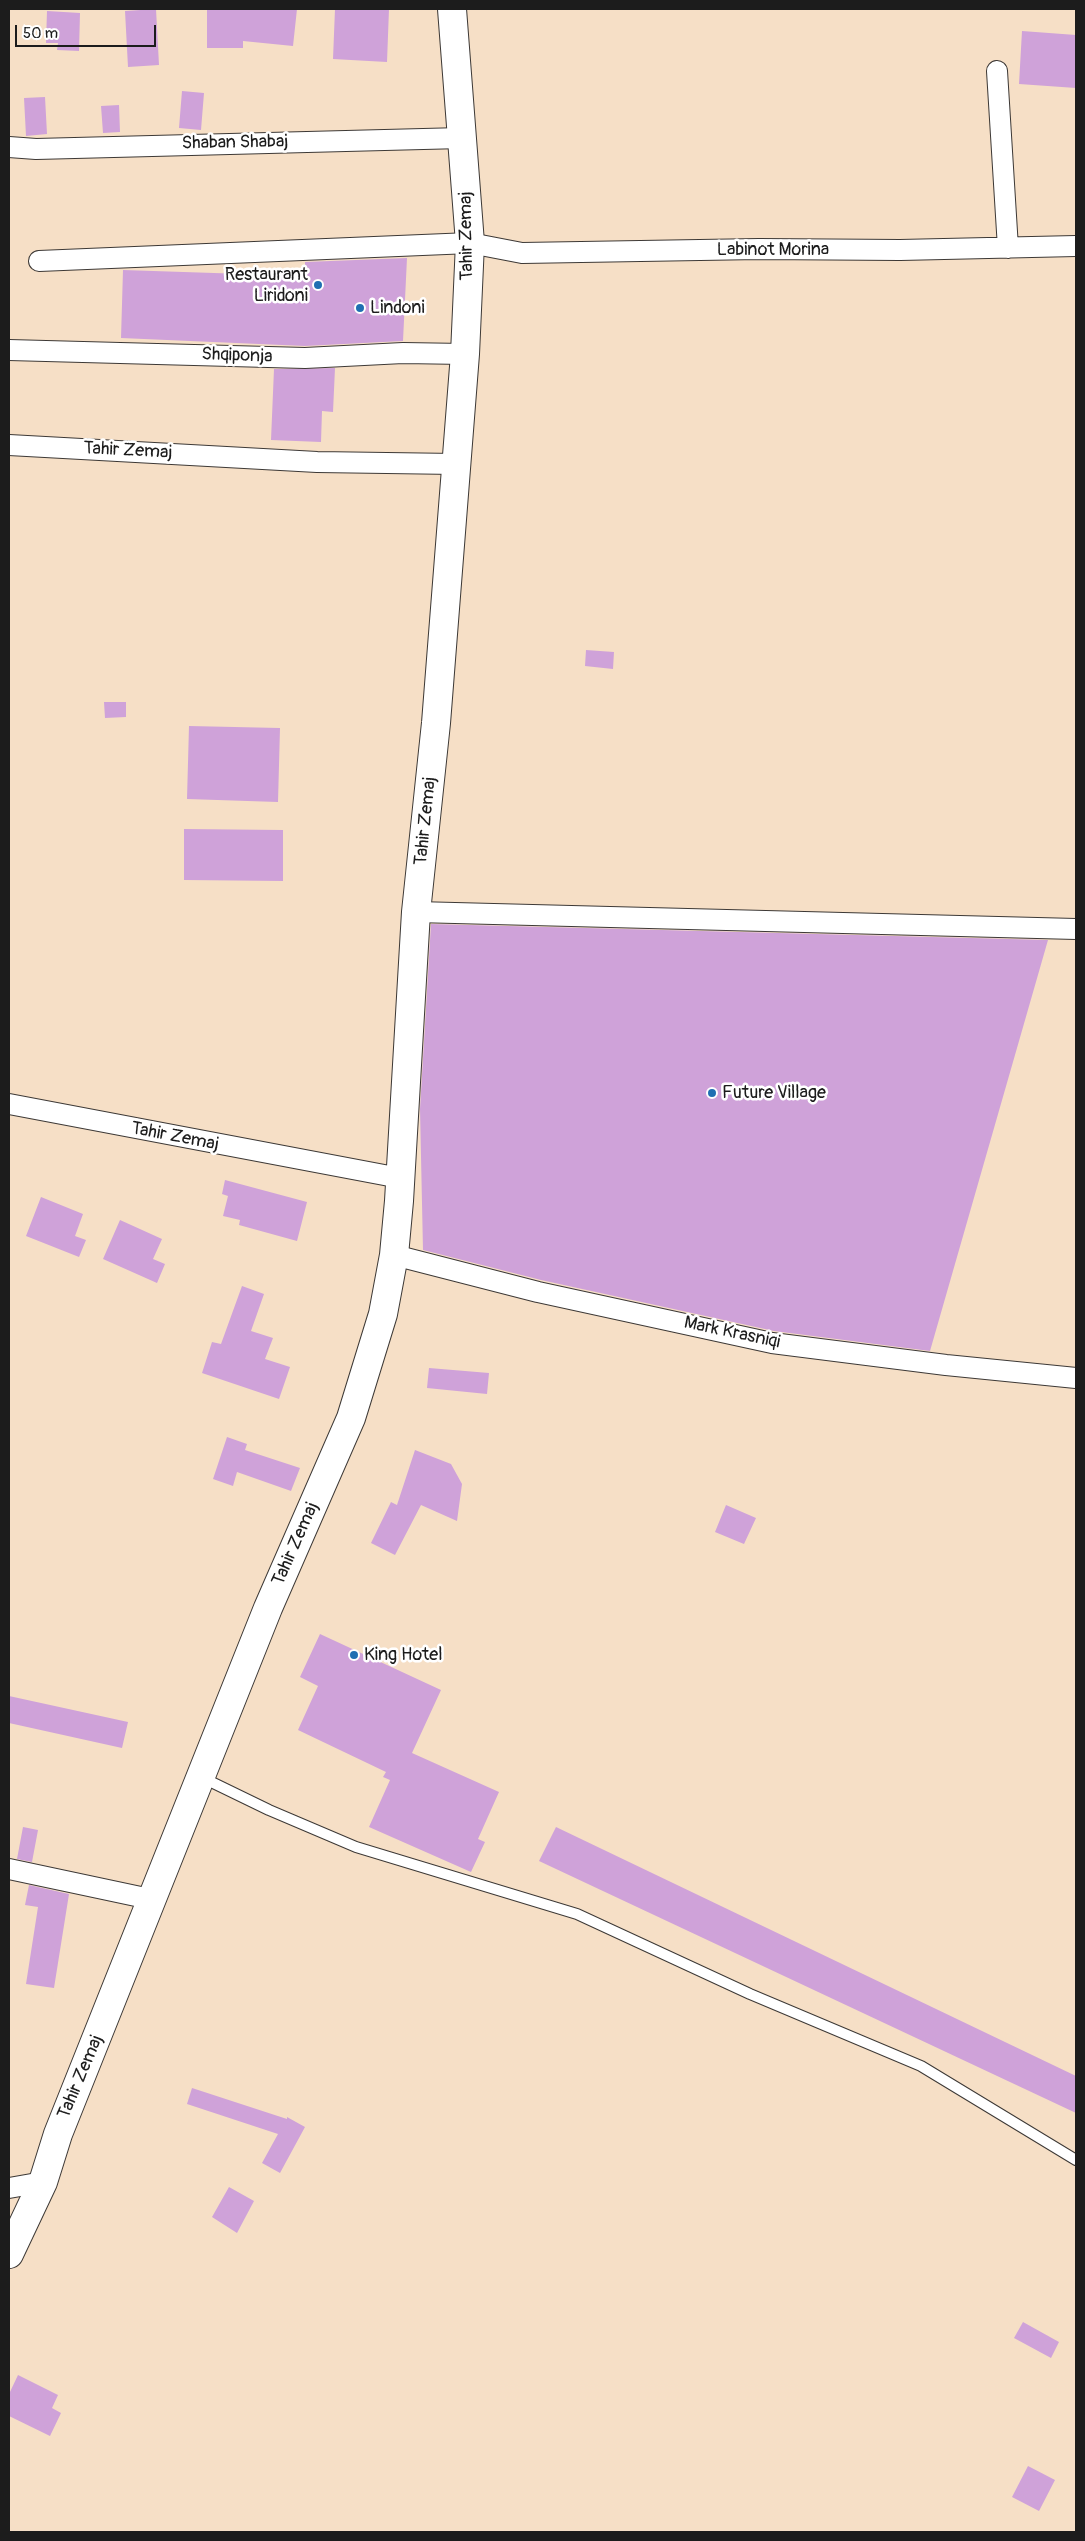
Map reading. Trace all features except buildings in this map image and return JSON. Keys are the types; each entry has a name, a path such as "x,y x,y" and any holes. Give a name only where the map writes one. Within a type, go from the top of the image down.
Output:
{"main road":[{"name":"Tahir Zemaj","path":"9,2254 43,2182 58,2134 100,2031 150,1899 268,1608 351,1418 380,1324 394,1255 416,912 436,723 465,354 470,243 452,9"}],"street":[{"path":"997,71 1008,248"},
{"name":"Shaban Shabaj","path":"9,147 36,149 462,138"},
{"name":"Labinot Morina","path":"39,261 470,243 522,253 1076,246"},
{"name":"Shqiponja","path":"9,350 305,358 403,353 465,354"},
{"name":"Tahir Zemaj","path":"9,445 317,462 456,464"},
{"path":"416,912 1076,929"},
{"name":"Tahir Zemaj","path":"9,1104 400,1178"},
{"name":"Mark Krasniqi","path":"394,1255 538,1292 772,1343 946,1365 1076,1378"},
{"path":"9,1869 150,1899"},
{"path":"9,2188 43,2182"}],"lane":[{"path":"200,1776 269,1810 356,1847 577,1914 750,1994 921,2066 1076,2160"}],"place":[{"name":"Restaurant Liridoni","path":"318,285"},
{"name":"Lindoni","path":"360,308"},
{"name":"Future Village","path":"712,1093"},
{"name":"King Hotel","path":"354,1655"}]}
